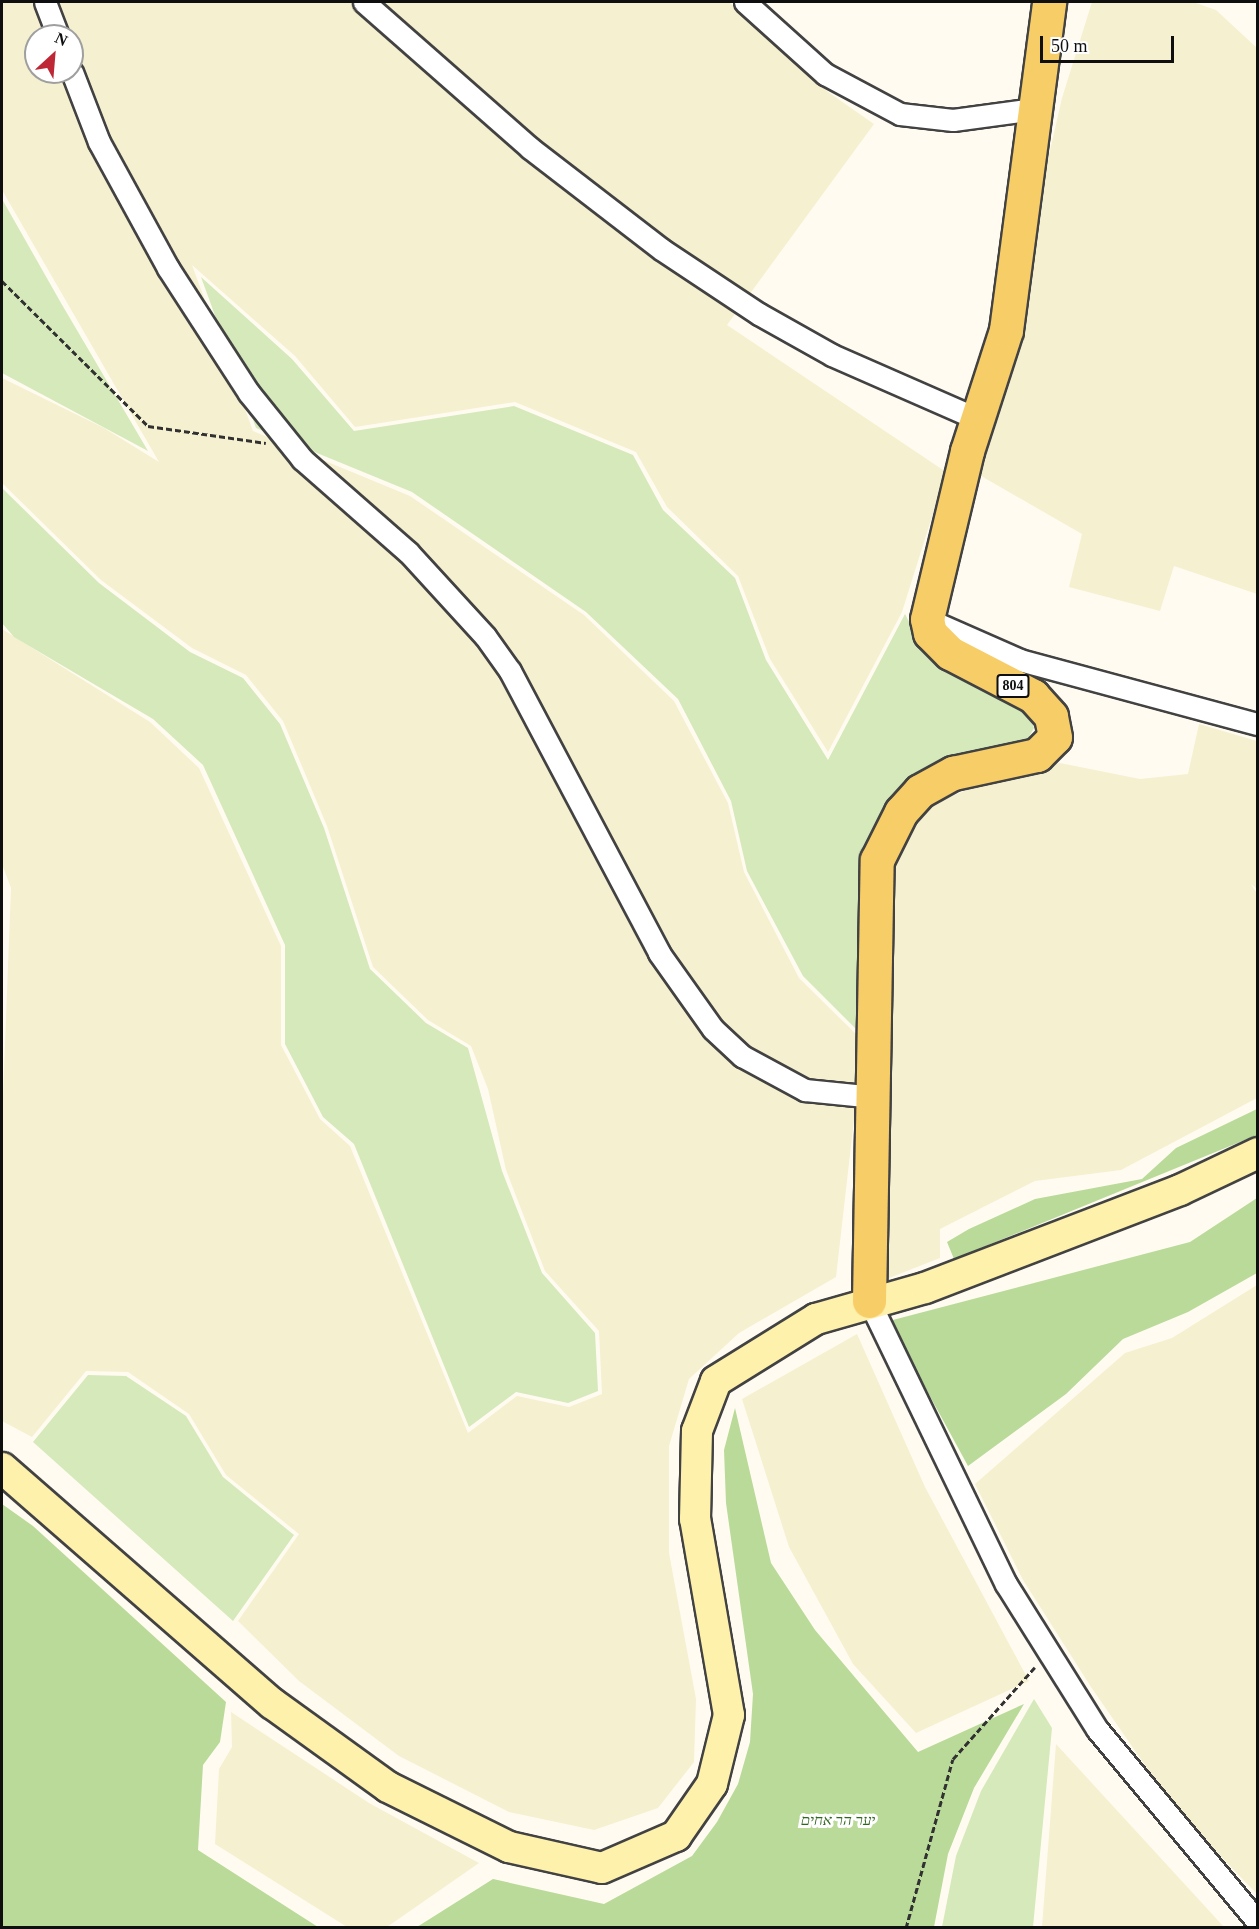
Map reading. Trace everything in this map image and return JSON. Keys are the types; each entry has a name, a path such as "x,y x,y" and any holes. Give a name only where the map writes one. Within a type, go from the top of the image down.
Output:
{"main road":[{"path":"927,619 978,419 1006,330 1025,220 1034,109 1049,2"},
{"name":"804","path":"869,1301 875,1097 874,890 884,842 920,790 952,773 1036,755 1055,737 1051,716 1033,696 950,653 930,633 927,619"},
{"path":"2,1468 273,1704 388,1786 509,1847 602,1868 675,1836 712,1784 729,1715 695,1519 697,1431 716,1381 816,1319 869,1301 936,1284 1180,1190 1257,1153"}],"street":[{"path":"45,2 53,24"},
{"path":"364,2 530,148 661,249 759,314 832,355 978,419"},
{"path":"745,2 825,74 900,114 953,120 1034,109"},
{"path":"77,84 99,142 168,268 249,393 291,446 408,552 485,636 510,670 659,953 712,1029 742,1056 805,1090 875,1097"},
{"path":"927,619 1020,660 1257,724"},
{"path":"869,1301 1006,1584 1097,1729 1257,1922"}],"path":[{"path":"2,281 148,426 291,446"},
{"path":"906,1928 953,1759 1049,1652"}],"shaded area":[{"path":"2,2 729,2 828,92 874,124 727,325 946,472 902,612 828,752 770,659 738,576 667,507 636,452 515,402 355,427 295,356 192,265 253,431 410,496 584,615 674,701 728,803 744,872 799,978 863,1041 836,1277 739,1333 689,1379 669,1446 669,1553 696,1699 694,1762 658,1808 594,1830 509,1812 399,1756 299,1681 238,1621 299,1534 226,1475 189,1414 128,1372 86,1371 32,1437 2,1421 2,1122 11,888 2,864 2,629 150,722 199,768 281,946 281,1045 320,1119 350,1146 468,1433 517,1396 569,1407 602,1394 599,1331 545,1271 506,1170 488,1089 471,1046 428,1020 373,967 327,826 283,721 246,675 192,648 101,580 2,483 2,378 104,428 159,462 2,190"},
{"path":"1092,2 1193,2 1216,10 1257,48 1257,594 1174,566 1160,611 1069,587 1082,534 976,473 1062,98"},
{"path":"1199,724 1257,741 1257,889 1251,884 1258,895 1257,1098 1121,1170 1035,1181 940,1229 940,1258 884,1280 889,870 905,834 932,805 987,781 1060,763 1140,779 1188,774"},
{"path":"1257,1285 1257,1894 1176,1810 1091,1687 1023,1580 975,1484 1125,1353 1172,1338"},
{"path":"857,1334 925,1487 1029,1681 916,1733 853,1664 789,1547 742,1399"},
{"path":"231,1712 369,1803 479,1863 387,1927 347,1927 215,1844 219,1769 232,1747"},
{"path":"1056,1744 1224,1927 1042,1927"}],"green space":[{"path":"2,199 61,303 148,451 2,373"},
{"path":"201,277 292,359 354,431 514,406 633,455 663,510 735,578 766,660 828,760 905,614 926,654 1030,716 1034,728 1027,740 889,815 867,1040 803,976 747,871 731,801 678,699 586,612 412,492 256,428"},
{"path":"2,488 99,583 190,652 243,678 280,724 324,828 370,969 426,1023 468,1048 502,1171 542,1273 595,1333 598,1391 568,1403 516,1392 469,1427 354,1144 323,1117 285,1044 285,945 203,765 153,719 14,637 2,623"},
{"path":"1257,1109 1257,1135 954,1259 947,1242 969,1229 1035,1199 1142,1179 1176,1148"},
{"path":"1257,1198 1257,1273 1188,1312 1123,1339 1066,1394 968,1466 889,1321 1190,1242"},
{"path":"88,1375 126,1376 186,1416 223,1477 294,1535 233,1621 33,1442"},
{"name":"יער הר אחים","path":"735,1408 771,1563 815,1630 918,1752 1024,1704 974,1788 948,1854 934,1927 417,1927 493,1879 604,1904 692,1856 717,1822 738,1784 750,1742 753,1694 726,1503 724,1450"},
{"path":"2,1504 33,1526 226,1702 220,1742 203,1765 198,1850 318,1927 2,1927"},
{"path":"1034,1699 1052,1728 1033,1927 942,1927 956,1856 981,1791"}]}
